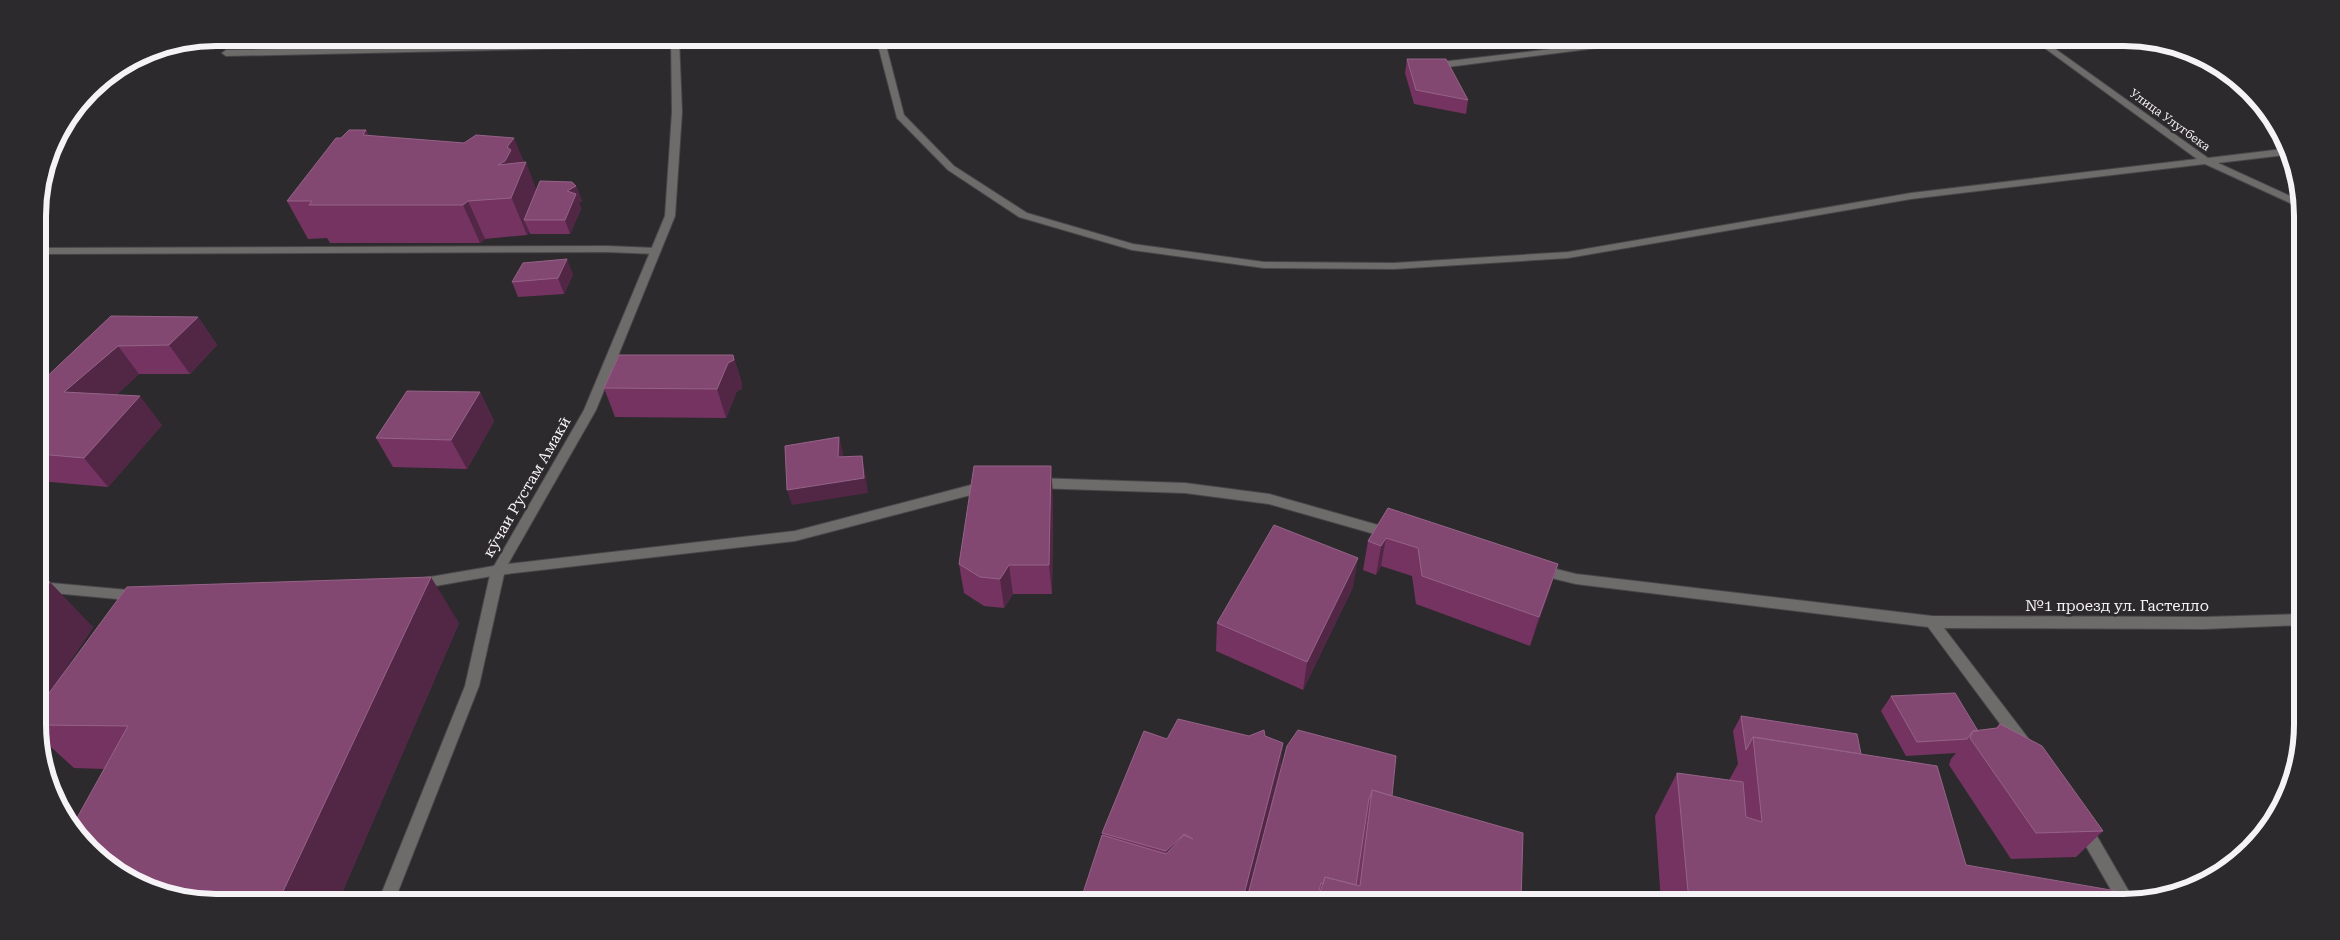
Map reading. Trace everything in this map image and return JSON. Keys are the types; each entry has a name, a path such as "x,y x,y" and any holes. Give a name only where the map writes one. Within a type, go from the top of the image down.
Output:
{"street":[{"path":"226,53 488,46"},
{"name":"кӯчаи Рустам Амакӣ","path":"404,586 498,570 590,410 670,216 677,112 675,46"},
{"path":"884,46 900,116 951,168 1023,215 1132,248 1264,265 1394,266 1568,255 1911,196 2281,152"},
{"path":"1428,66 1594,46"},
{"name":"Улица Улугбека","path":"2046,46 2204,160 2293,201"},
{"path":"47,251 607,249 656,251"},
{"path":"389,894 472,686 498,570 795,536 1001,482"},
{"path":"1020,483 1185,488 1269,499 1408,539"},
{"name":"№1 проезд ул. Гастелло","path":"1529,568 1576,578 1932,622 2204,623 2294,620"},
{"path":"46,588 152,597"},
{"path":"1932,622 2030,754"},
{"path":"2076,816 2121,893"}],"building":[{"path":"1407,59 1446,59 1468,100 1416,90"},
{"path":"349,130 366,130 363,135 464,143 476,135 514,138 507,147 511,150 505,161 498,165 526,162 511,198 468,201 463,205 309,205 312,201 287,201 336,138 341,138"},
{"path":"540,181 572,182 576,186 567,191 576,194 565,220 524,220"},
{"path":"567,259 558,278 512,282 523,263"},
{"path":"111,316 198,317 169,345 118,346 64,392 140,396 84,458 47,455 47,377"},
{"path":"619,355 733,355 734,360 728,363 717,389 604,388"},
{"path":"407,391 480,392 451,440 376,438"},
{"path":"839,437 838,457 862,456 864,478 787,490 785,446"},
{"path":"974,466 1051,466 1049,565 1009,565 1000,579 980,577 959,564"},
{"path":"1388,508 1558,564 1539,617 1422,576 1418,548 1386,538 1381,546 1368,541"},
{"path":"1274,525 1358,558 1307,662 1217,623"},
{"path":"431,577 282,894 216,894 161,885 122,865 104,852 88,836 76,819 128,726 46,725 46,697 127,587"},
{"path":"1955,693 1978,731 1973,731 1967,739 1917,742 1891,696"},
{"path":"1741,716 1857,734 1861,754 1753,737 1746,750"},
{"path":"1178,719 1249,736 1264,730 1265,736 1283,743 1244,893 1083,894 1102,835 1166,854 1184,835 1193,839 1184,834 1166,851 1102,833 1144,731 1167,739"},
{"path":"2000,724 2042,746 2103,831 2036,833 1970,738 1973,731 1997,728"},
{"path":"1298,730 1396,756 1392,796 1372,790 1369,798 1356,885 1325,877 1318,893 1248,893 1287,746"},
{"path":"1753,737 1937,766 1966,865 2128,893 1688,893 1677,773 1743,782 1746,817 1762,822"},
{"path":"1372,790 1523,833 1521,893 1320,893 1325,877 1360,886"}]}
